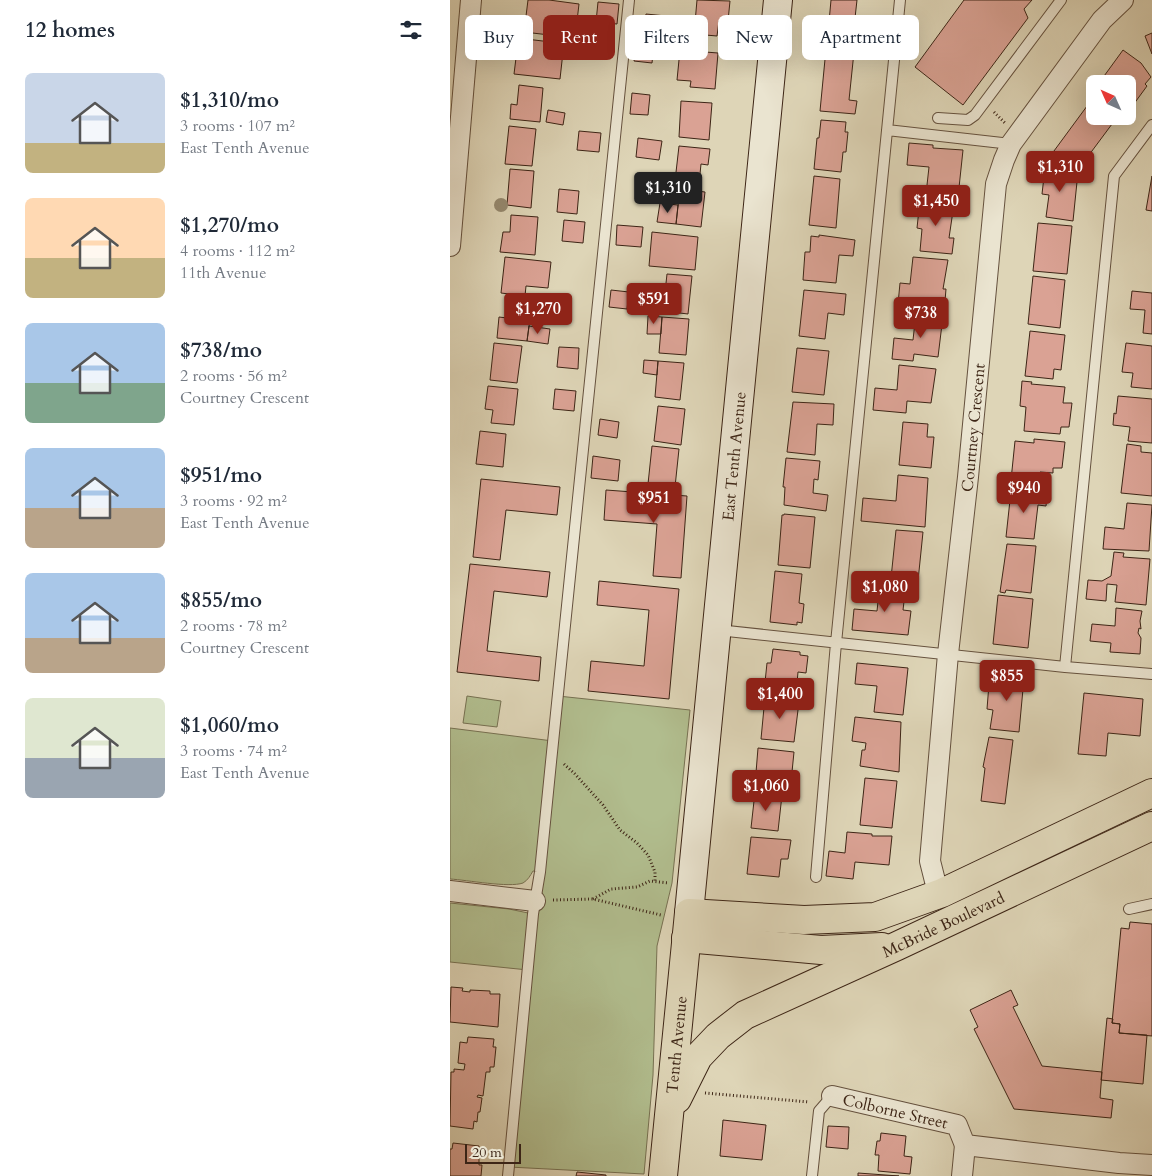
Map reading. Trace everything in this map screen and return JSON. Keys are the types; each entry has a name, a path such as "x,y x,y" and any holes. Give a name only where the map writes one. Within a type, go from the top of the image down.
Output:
{"main road":[{"name":"East Tenth Avenue","path":"688,925 778,0"},
{"name":"McBride Boulevard","path":"688,925 875,917 942,893 1152,793"},
{"name":"McBride Boulevard","path":"688,925 821,950 896,946 1152,826"},
{"name":"Tenth Avenue","path":"663,1176 688,925"},
{"path":"669,1117 698,1057 718,1036 745,1015 896,946"}],"street":[{"path":"450,246 471,0"},
{"name":"Courtney Crescent","path":"942,893 935,881 930,861 948,654 968,477 996,184 1011,144 1102,20 1123,0"},
{"path":"450,891 535,901"},
{"name":"Colborne Street","path":"828,1100 958,1125 965,1145 1118,1169 1152,1164"},
{"path":"962,1176 965,1145"}],"lane":[{"path":"508,1176 629,0"},
{"path":"816,877 836,642 900,0"},
{"path":"938,118 968,120 975,115 1062,0"},
{"path":"1064,667 1114,176 1152,125"},
{"path":"887,130 1011,144"},
{"path":"716,630 1064,667 1152,674"},
{"path":"1129,909 1152,904"},
{"path":"812,1176 819,1112 828,1100"}],"path":[{"path":"551,762 563,764 571,770 602,805 620,830 642,849 652,864 655,872 655,881"},
{"path":"593,899 612,890 637,887 650,881 667,883"},
{"path":"535,901 593,899 661,916"},
{"path":"700,1093 828,1100"}],"green space":[{"path":"467,696 501,701 497,727 463,723"},
{"path":"558,696 690,710 672,883 657,946 653,1075 644,1174 509,1167 528,970 450,962 450,903 509,909 533,914 539,872 533,871 525,882 517,884 450,879 450,728 553,741"}],"building":[{"path":"528,0 549,0 579,4 578,15 543,15 543,34 533,33 533,15 526,15"},
{"path":"697,0 730,1 729,15 718,15 717,36 708,35 708,15 696,15"},
{"path":"831,0 857,0 855,15 830,15"},
{"path":"964,0 1032,0 1024,9 1028,18 963,105 915,67"},
{"path":"598,2 619,4 617,24 615,24 615,15 597,15"},
{"path":"1152,33 1152,54 1145,36"},
{"path":"533,40 543,41 543,60 562,60 560,79 514,74 516,60 533,60"},
{"path":"1123,50 1141,63 1151,77 1136,101 1136,75 1105,75"},
{"path":"708,52 718,53 715,89 690,87 691,81 677,80 679,60 708,60"},
{"path":"634,60 652,60 652,63"},
{"path":"825,60 853,60 849,100 857,101 855,114 820,111"},
{"path":"519,85 543,88 540,122 510,119 511,104 517,105"},
{"path":"632,93 650,95 648,115 630,114"},
{"path":"681,101 712,103 709,140 679,137"},
{"path":"1086,107 1086,125 1111,125 1086,159 1080,155 1070,169 1051,155"},
{"path":"548,110 565,113 563,125 546,122"},
{"path":"821,120 846,122 845,132 848,132 846,152 843,152 841,172 814,169"},
{"path":"509,126 536,129 532,166 505,164"},
{"path":"579,131 601,133 599,152 577,150"},
{"path":"638,138 662,141 659,160 636,157"},
{"path":"909,143 933,145 933,148 963,150 958,197 926,194 929,167 907,165"},
{"path":"679,146 710,149 708,165 701,164 699,184 675,181"},
{"path":"1045,168 1078,172 1073,221 1046,217 1049,195 1042,194"},
{"path":"510,169 534,171 531,208 507,205"},
{"path":"814,176 840,179 836,228 809,225"},
{"path":"1152,176 1152,211 1146,210"},
{"path":"559,189 579,191 577,214 557,212"},
{"path":"680,189 705,192 701,227 676,224"},
{"path":"920,200 954,204 949,238 954,238 952,254 920,251 922,229 917,228"},
{"path":"660,203 678,205 676,224 657,222"},
{"path":"511,215 538,217 535,255 500,252 503,232 510,232"},
{"path":"564,220 585,222 583,243 562,241"},
{"path":"1038,223 1072,226 1067,274 1033,271"},
{"path":"617,225 643,227 641,247 616,245"},
{"path":"652,232 698,237 695,270 649,266"},
{"path":"819,235 855,240 853,256 839,255 836,283 803,280 805,252 810,252 811,236 819,237"},
{"path":"505,257 551,262 548,288 526,286 525,296 501,293"},
{"path":"913,257 948,260 943,289 946,289 945,301 923,299 922,306 898,304 900,283 910,284"},
{"path":"667,274 692,276 688,314 663,311"},
{"path":"1033,276 1065,280 1060,328 1028,324"},
{"path":"611,290 629,292 627,309 609,307"},
{"path":"804,290 846,294 844,315 828,313 825,339 799,336"},
{"path":"1132,291 1152,293 1152,334 1143,333 1145,310 1130,309"},
{"path":"509,301 532,304 527,341 497,338 499,317 507,318"},
{"path":"916,313 943,316 938,357 914,354 913,361 892,359 894,338 913,340"},
{"path":"648,316 662,317 661,334 647,334"},
{"path":"662,317 689,319 686,355 659,353"},
{"path":"529,326 550,329 548,344 527,341"},
{"path":"1030,331 1065,335 1061,370 1054,369 1053,379 1025,376"},
{"path":"494,343 522,346 517,383 490,380"},
{"path":"1126,343 1152,346 1152,389 1131,387 1133,373 1122,372"},
{"path":"559,347 579,348 578,369 557,367"},
{"path":"797,348 829,351 824,395 792,392"},
{"path":"644,360 658,361 657,375 643,373"},
{"path":"658,361 684,363 680,400 655,397"},
{"path":"899,365 936,369 931,403 907,401 906,413 873,410 875,388 897,390"},
{"path":"1022,381 1032,382 1031,384 1065,387 1063,403 1072,403 1069,427 1061,427 1060,434 1024,431 1026,407 1020,406"},
{"path":"488,386 518,389 514,425 491,423 493,410 485,409"},
{"path":"555,389 576,391 574,411 553,409"},
{"path":"1118,396 1152,399 1152,443 1128,441 1130,427 1113,425"},
{"path":"793,402 834,404 833,425 817,424 815,455 787,452"},
{"path":"658,406 685,409 681,445 654,441"},
{"path":"600,419 619,422 617,438 598,435"},
{"path":"903,422 928,424 927,437 934,437 931,468 899,465"},
{"path":"480,431 506,434 503,467 476,464"},
{"path":"1034,439 1065,442 1062,468 1053,468 1053,473 1040,472 1039,483 1011,480 1015,441 1034,443"},
{"path":"1127,444 1141,446 1141,452 1152,453 1152,496 1121,493"},
{"path":"652,446 679,449 675,487 648,484"},
{"path":"593,456 620,460 618,481 591,478"},
{"path":"786,458 820,461 818,480 814,479 813,493 828,495 826,511 784,505 785,487 783,487"},
{"path":"898,475 928,478 925,527 861,521 863,498 896,501"},
{"path":"481,479 560,487 557,515 506,510 500,560 473,557"},
{"path":"606,490 687,496 681,578 653,576 657,524 604,520"},
{"path":"1011,491 1047,496 1046,506 1038,505 1034,539 1006,537"},
{"path":"1127,503 1152,505 1149,551 1103,549 1105,527 1124,529"},
{"path":"782,515 815,517 810,568 778,565"},
{"path":"896,530 923,532 918,581 891,578"},
{"path":"1007,544 1036,546 1031,593 1006,590 1005,593 1000,592"},
{"path":"1114,552 1124,553 1123,557 1150,559 1146,605 1115,602 1117,585 1107,584 1106,601 1086,599 1088,580 1102,581 1111,576"},
{"path":"470,564 550,572 547,597 494,591 487,651 541,657 539,681 457,672"},
{"path":"775,571 802,574 799,603 804,604 802,623 797,622 797,625 770,622"},
{"path":"599,581 679,589 669,699 588,691 591,661 644,666 649,610 597,605"},
{"path":"880,583 906,585 903,610 911,611 908,635 852,630 854,609 877,611"},
{"path":"998,595 1033,599 1028,648 993,644"},
{"path":"1116,608 1142,611 1141,629 1139,628 1138,633 1141,638 1140,654 1110,652 1111,643 1090,641 1092,624 1115,626"},
{"path":"773,649 800,652 800,655 808,656 806,673 798,672 796,694 764,692 767,663 771,663"},
{"path":"857,663 908,668 903,715 874,712 877,686 855,684"},
{"path":"1005,672 1028,674 1026,690 1023,689 1019,732 990,729 993,710 987,709 989,684 1004,685"},
{"path":"1084,693 1143,699 1140,736 1108,733 1106,756 1078,754"},
{"path":"765,697 799,702 794,742 761,739"},
{"path":"855,717 901,722 899,772 860,766 862,750 865,750 866,743 852,741"},
{"path":"989,737 1013,740 1005,804 981,801 985,768 983,767"},
{"path":"758,748 794,752 792,772 786,772 784,788 755,785"},
{"path":"865,778 897,781 892,828 860,825"},
{"path":"755,792 782,795 778,831 751,828"},
{"path":"847,832 872,834 872,836 892,836 889,865 855,862 853,879 826,876 829,851 845,853"},
{"path":"751,837 791,840 788,859 781,859 779,877 747,874"},
{"path":"1130,922 1152,924 1152,1036 1119,1033 1120,1024 1112,1023 1121,928 1129,929"},
{"path":"451,987 463,988 462,991 490,991 490,994 500,994 498,1027 450,1022"},
{"path":"1011,990 1018,1005 1013,1007 1042,1066 1102,1072 1100,1098 1113,1100 1111,1118 1014,1109 974,1029 978,1027 970,1010"},
{"path":"1107,1018 1113,1019 1112,1023 1120,1024 1119,1033 1147,1035 1143,1084 1101,1080"},
{"path":"468,1037 494,1039 493,1047 496,1047 494,1067 490,1067 490,1072 486,1072 483,1096 478,1095 477,1097 482,1098 480,1112 478,1112 477,1122 474,1121 473,1129 450,1126 451,1072 454,1072 454,1069 464,1070 465,1064 458,1063 460,1042 467,1043"},
{"path":"723,1120 766,1125 762,1160 720,1156"},
{"path":"828,1126 849,1127 848,1149 826,1147"},
{"path":"881,1133 906,1136 904,1156 912,1157 910,1174 878,1171 879,1155 875,1155 877,1141 880,1141"},
{"path":"453,1143 479,1146 479,1165 482,1165 481,1176 450,1176 450,1149 452,1149"},
{"path":"577,1172 606,1175 606,1176 576,1176"},
{"path":"858,1173 899,1176 858,1176"}]}
